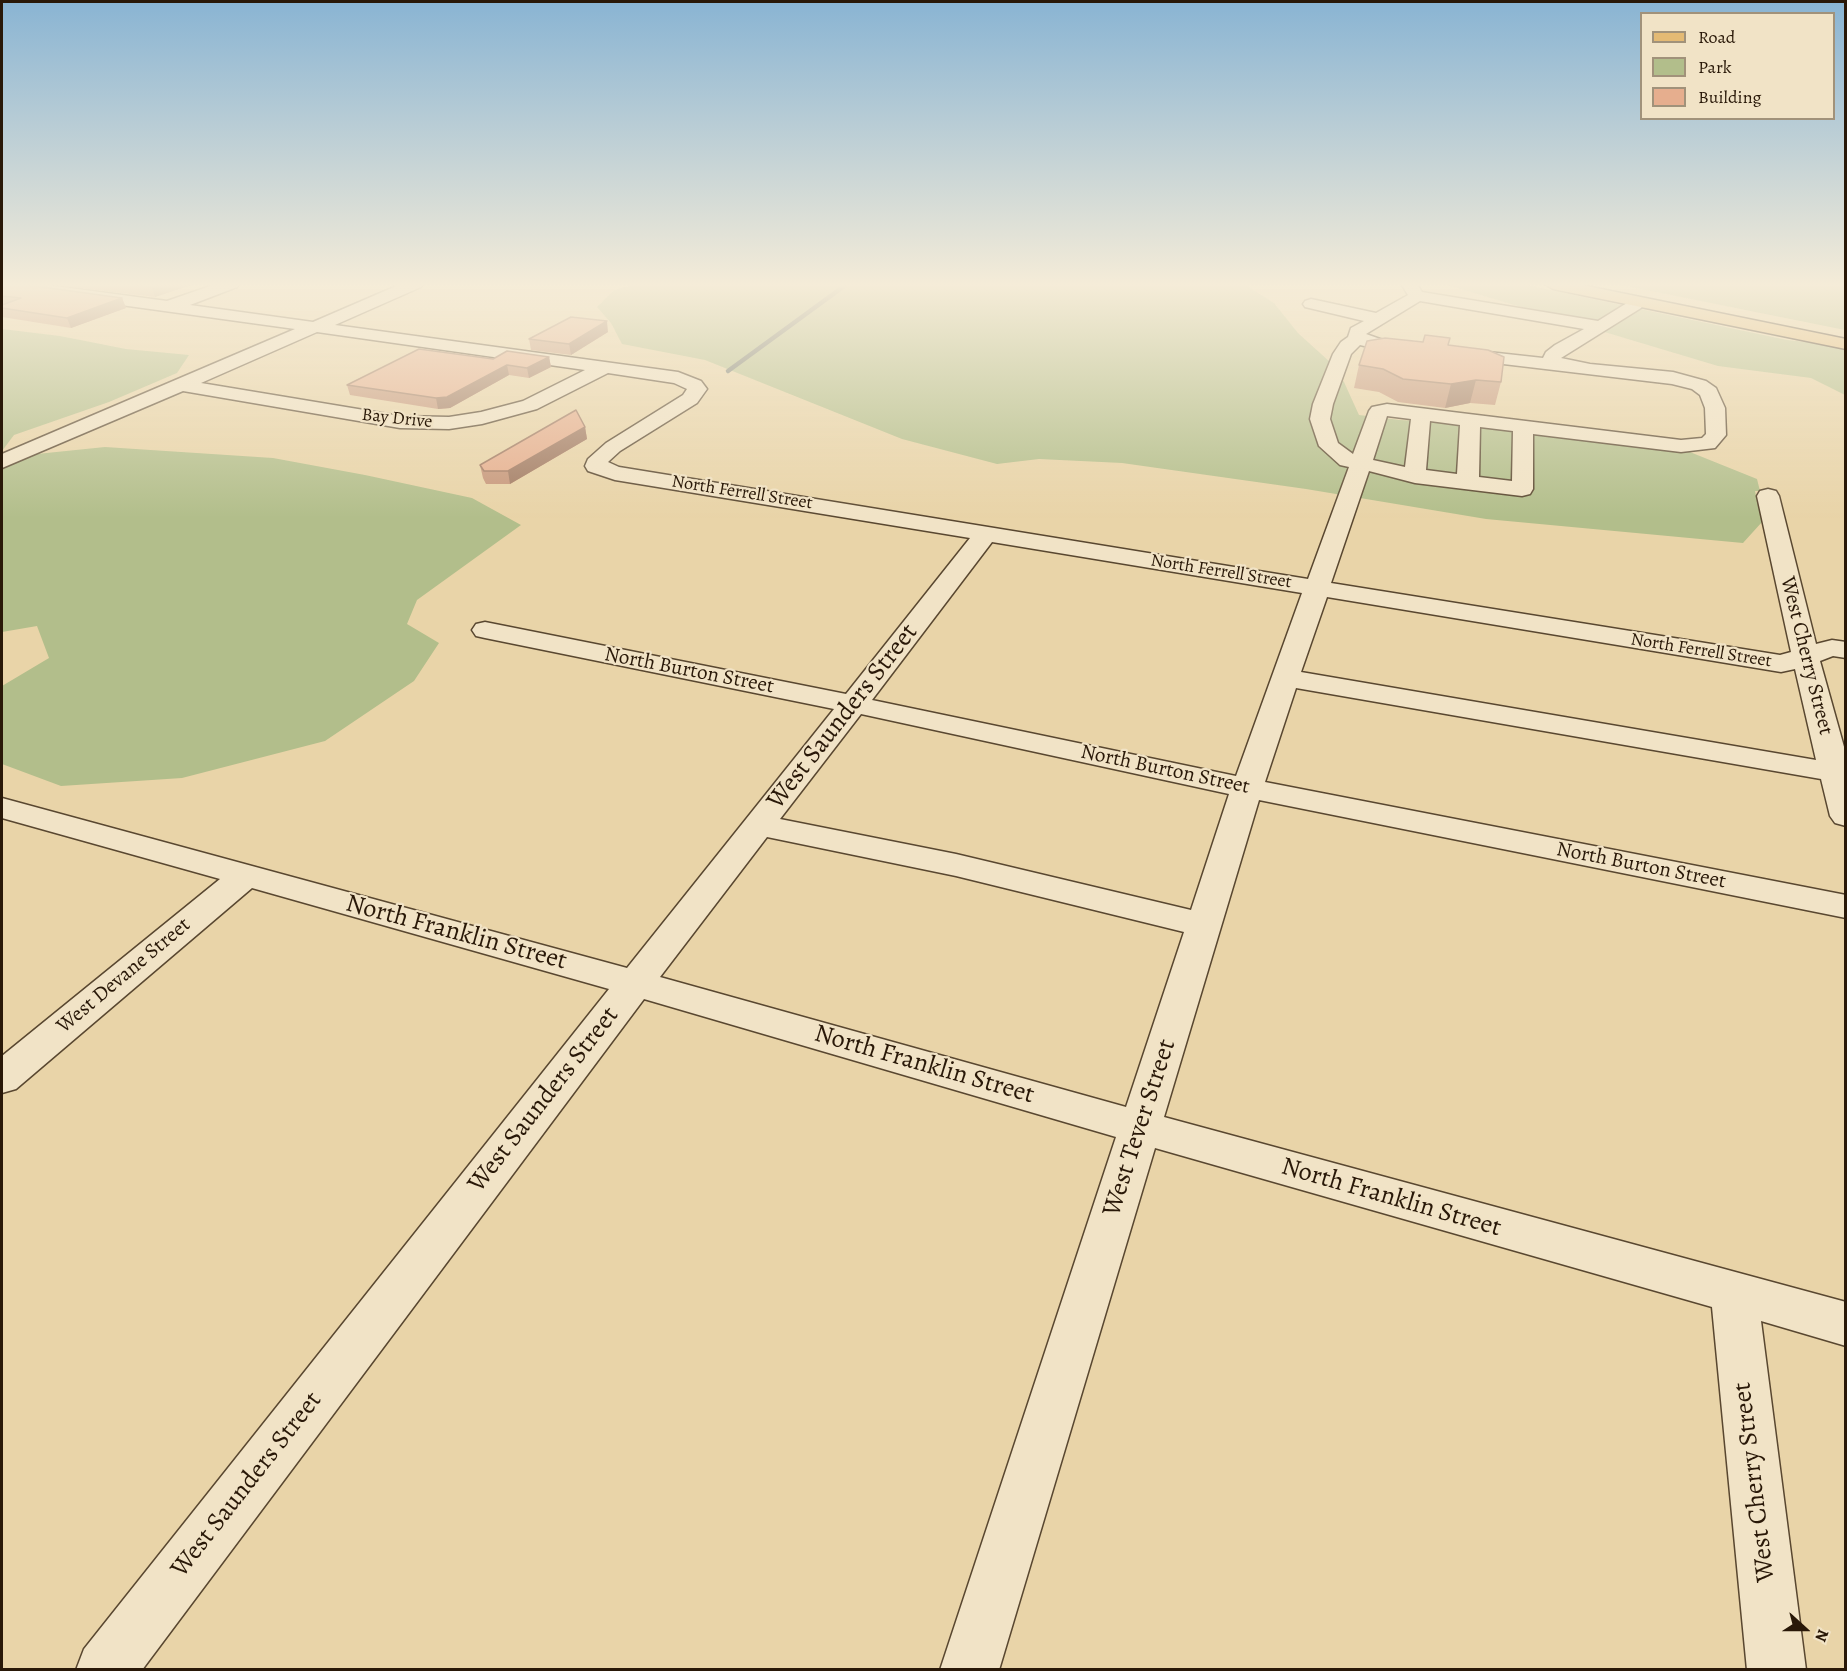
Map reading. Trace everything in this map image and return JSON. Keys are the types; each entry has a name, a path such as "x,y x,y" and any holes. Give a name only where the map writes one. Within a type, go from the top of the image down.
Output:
{"street":[{"path":"2,462 234,362"},
{"path":"569,362 605,367"},
{"path":"1339,362 1323,404 1320,420 1329,446 1348,460 1359,464 1415,476 1522,489 1523,427"},
{"path":"1415,476 1421,414 1681,446 1708,444 1716,435 1714,408 1709,392 1699,385 1672,378 1534,362"},
{"path":"1552,362 1560,365"},
{"name":"North Ferrell Street","path":"605,367 678,378 694,385 697,389 690,399 613,447 599,459 596,466 615,473 1781,664 1832,648 1845,650"},
{"name":"Bay Drive","path":"180,385 400,422 449,423 482,418 530,405 605,367"},
{"name":"West Tever Street","path":"969,1670 1247,788 1359,464 1379,411 1421,414"},
{"path":"1468,482 1470,420"},
{"name":"West Cherry Street","path":"1768,496 1804,655 1832,713 1842,797"},
{"name":"West Saunders Street","path":"105,1670 635,983 987,533"},
{"name":"North Burton Street","path":"485,630 852,704 1247,788 1845,907"},
{"path":"1285,678 1842,797"},
{"name":"North Franklin Street","path":"2,808 635,983 1845,1324"},
{"path":"758,825 956,865 1204,925"},
{"name":"West Devane Street","path":"2,1077 247,875"},
{"name":"West Cherry Street","path":"1734,1294 1777,1670"}],"green space":[{"path":"2,362 184,362 177,373 109,402 14,435 2,451"},
{"path":"710,362 1330,362 1344,382 1359,415 1472,424 1675,446 1757,479 1760,491 1755,491 1762,522 1743,543 1486,519 1306,489 1122,463 1039,459 997,464 902,439"},
{"path":"1705,362 1845,362 1845,395 1811,378 1718,366"},
{"path":"105,447 273,458 365,475 472,498 521,525 417,600 407,624 439,643 414,681 325,741 182,778 61,786 2,764 2,686 49,658 37,626 2,632 2,466 27,455"}],"building":[{"path":"393,362 539,362 527,368 507,365 447,397 436,398 347,385"},
{"path":"1360,362 1503,362 1501,382 1476,380 1451,384 1403,379 1383,369 1359,365"},
{"path":"576,410 585,427 508,471 484,471 480,465"}],"waterway":[{"path":"728,371 740,362"}]}
